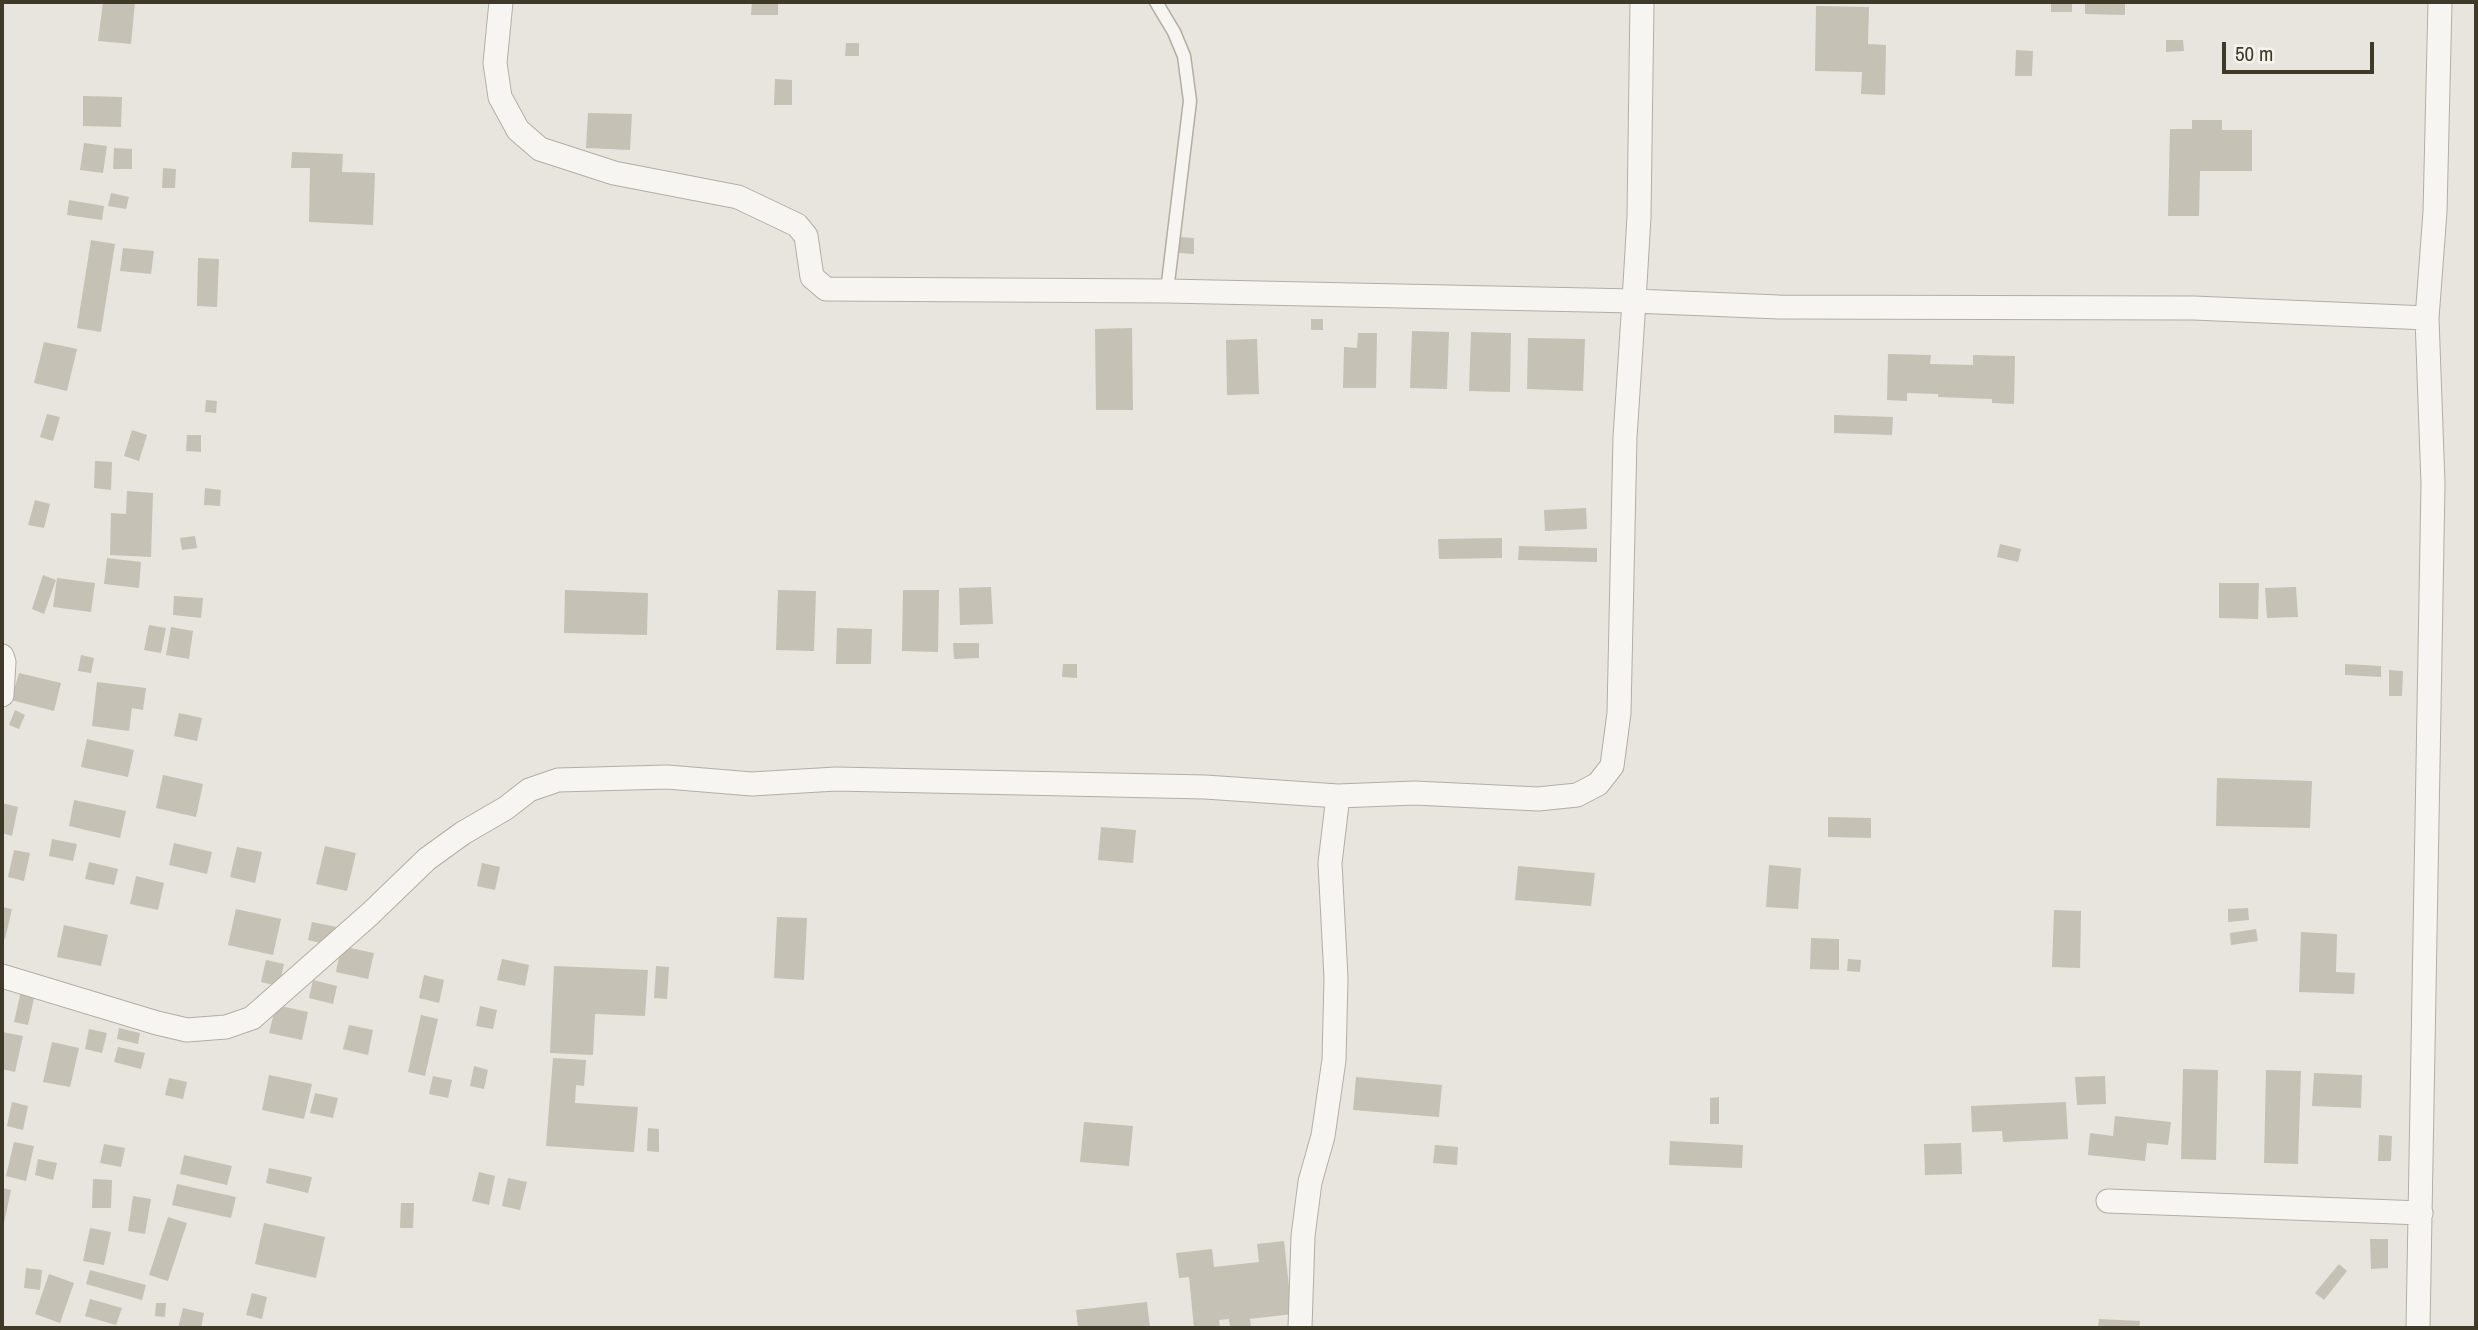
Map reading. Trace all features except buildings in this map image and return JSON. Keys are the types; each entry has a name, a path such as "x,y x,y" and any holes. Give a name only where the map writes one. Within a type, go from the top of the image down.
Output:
{"street":[{"path":"501,2 495,64 500,97 518,130 540,149 571,160 614,173 738,197 797,225 806,236 813,277 826,289 1167,290 1779,307 2194,308 2427,318"},
{"path":"2,976 187,1030 226,1027 252,1018 370,914 427,859 529,790 558,780 667,778 752,784 836,779 1205,787 1338,796 1415,793 1538,799 1577,795 1598,784 1612,766 1619,713 1625,437 1639,217 1642,2"},
{"path":"2418,1328 2433,484 2427,318 2435,212 2440,2"},
{"path":"2,656 2,695"},
{"path":"1300,1328 1303,1236 1308,1195 1323,1136 1334,1060 1335,978 1330,863 1338,796"},
{"path":"2108,1201 2421,1213"}],"lane":[{"path":"1156,2 1174,32 1184,56 1190,101 1167,290"}]}
